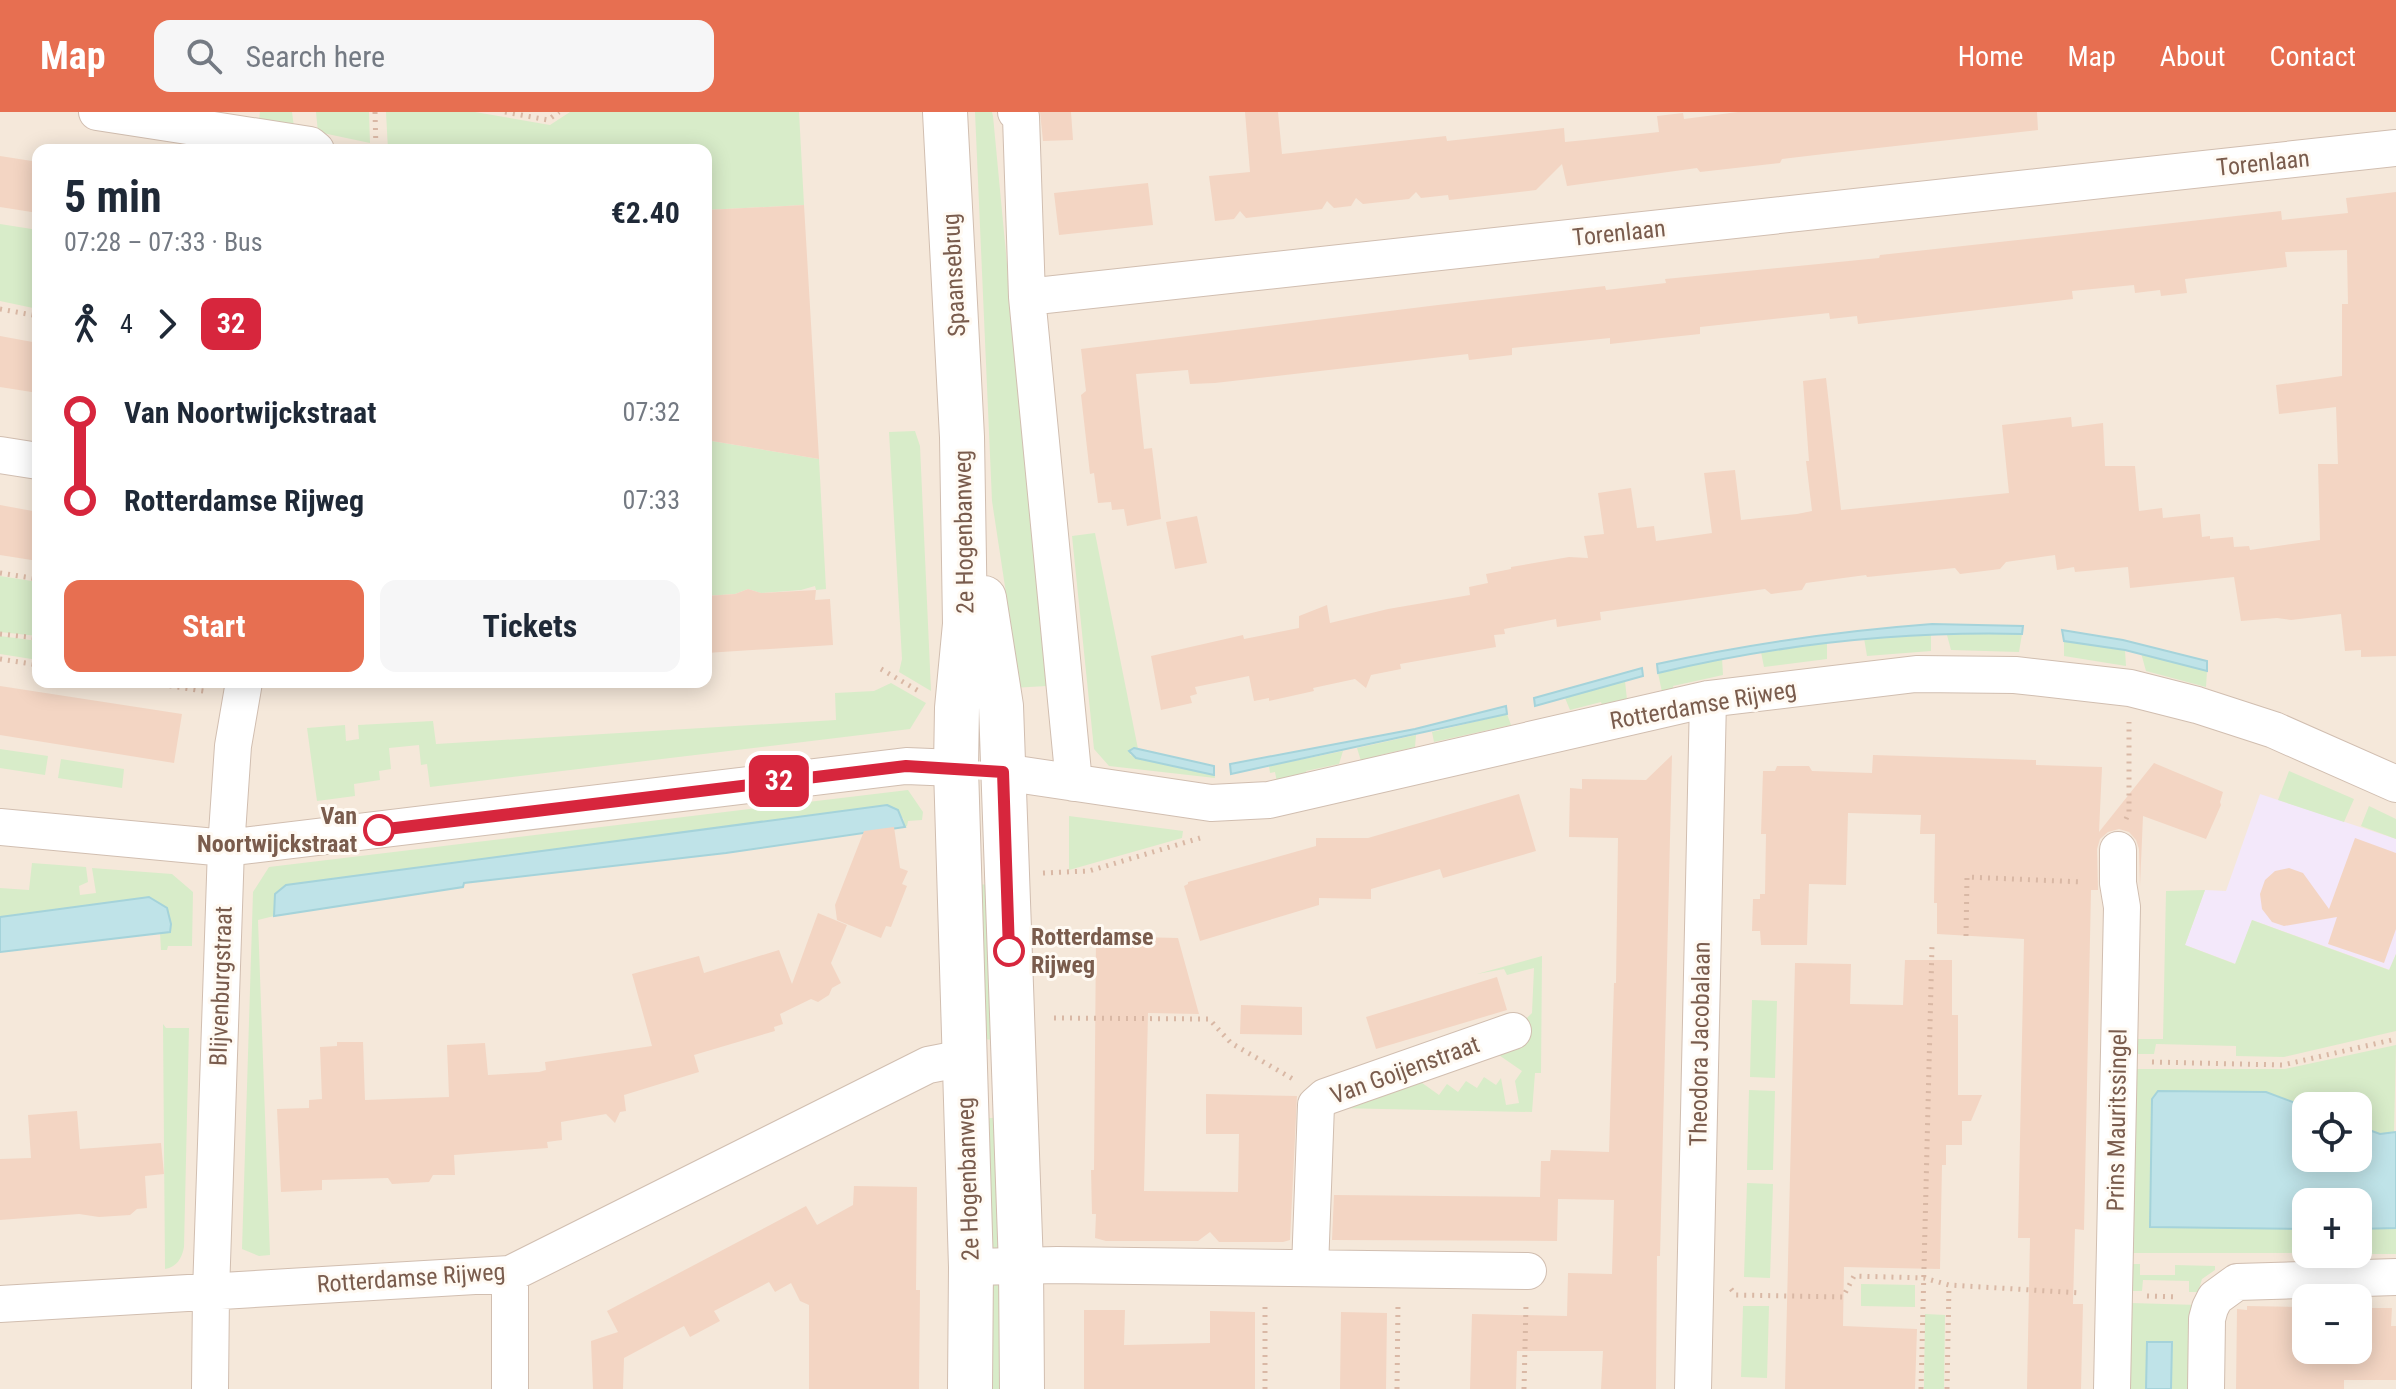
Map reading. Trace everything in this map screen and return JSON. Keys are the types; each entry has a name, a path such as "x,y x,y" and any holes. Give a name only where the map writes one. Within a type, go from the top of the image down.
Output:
{"street":[{"path":"97,112 304,144"},
{"name":"Spaansebrug","path":"945,112 962,437"},
{"path":"1016,112 1021,117 1027,297 1074,783"},
{"name":"Torenlaan","path":"1027,297 2396,148"},
{"name":"2e Hogenbanweg","path":"962,437 965,624 957,708 956,768 971,1267 970,1389"},
{"name":"2e Hogenbanweg","path":"962,437 1001,706 1021,1266 1022,1389"},
{"path":"0,455 32,460"},
{"name":"Rotterdamse Rijweg","path":"1003,772 1211,803 1269,800 1708,699 1868,677 1916,674 2015,675 2130,688 2197,705 2274,730 2396,784"},
{"name":"Blijvenburgstraat","path":"210,1389 226,848 233,746 243,690"},
{"name":"Theodora Jacobalaan","path":"1693,1389 1708,699"},
{"path":"0,827 226,848 906,766 1003,772"},
{"name":"Prins Mauritssingel","path":"2112,1389 2122,907 2118,867"},
{"name":"Van Goijenstraat","path":"1310,1268 1316,1105 1325,1097 1513,1031"},
{"name":"Rotterdamse Rijweg","path":"0,1304 510,1274 928,1065 964,1058 1013,1058"},
{"path":"971,1267 1528,1271"},
{"path":"510,1274 510,1389"},
{"path":"2206,1389 2207,1319 2215,1298 2237,1282 2396,1277"}],"path":[{"path":"375,112 376,144"},
{"path":"505,112 548,120 559,112"},
{"path":"0,309 32,315"},
{"path":"0,573 32,578"},
{"path":"0,634 32,637"},
{"path":"0,659 32,664"},
{"path":"219,688 243,690"},
{"path":"1966,936 1967,877 2118,867 2121,828 2129,812 2130,688"},
{"path":"1921,1389 1932,945"},
{"path":"1054,1018 1209,1019 1231,1043 1325,1097"},
{"path":"2117,1061 2283,1065 2396,1039"},
{"path":"1265,1268 1265,1389"},
{"path":"1397,1389 1399,1269"},
{"path":"1524,1389 1528,1271"},
{"path":"1696,1287 1724,1280 1736,1295 1843,1297 1854,1276 1924,1278 1949,1285 2215,1298"},
{"path":"1947,1389 1949,1285"}],"shaded area":[{"path":"0,112 2396,112 2396,1389 0,1389"},
{"path":"2260,794 2396,839 2396,954 2390,970 2252,920 2236,964 2185,945 2205,890 2226,891"}],"green space":[{"path":"260,112 292,112 294,127 259,121"},
{"path":"316,112 369,112 370,143 318,132"},
{"path":"386,112 475,112 550,125 570,112 799,112 804,205 712,210 712,144 388,144"},
{"path":"975,112 992,112 993,116 1047,686 1013,688 1009,613 992,501"},
{"path":"0,224 32,229 32,308 0,301"},
{"path":"915,431 920,446 931,691 899,672 902,659 889,432"},
{"path":"712,441 819,459 826,589 816,590 815,586 761,593 748,589 735,594 712,596"},
{"path":"1095,533 1138,749 1134,748 1130,755 1214,775 1215,778 1109,766 1094,749 1072,536"},
{"path":"0,576 32,581 32,635 0,632"},
{"path":"1949,632 2022,634 2019,652 1951,650"},
{"path":"1931,633 1931,651 1867,656 1864,638"},
{"path":"0,636 32,640 32,659 0,654"},
{"path":"2064,641 2125,650 2126,666 2064,656"},
{"path":"1827,643 1827,659 1764,667 1761,652"},
{"path":"2141,653 2207,671 2206,687 2146,671"},
{"path":"1722,658 1723,675 1673,686 1674,691 1662,692 1658,673"},
{"path":"1625,681 1627,700 1603,708 1601,702 1570,710 1565,698"},
{"path":"891,683 926,703 910,729 430,787 427,764 421,765 419,745 389,748 391,769 379,771 380,780 354,784 355,796 317,801 307,728 345,725 346,741 359,739 358,725 433,721 436,744 836,720 835,693 874,691"},
{"path":"1507,714 1511,725 1434,742 1432,732"},
{"path":"1416,735 1415,747 1380,755 1380,760 1361,761 1357,748"},
{"path":"0,749 48,756 45,775 0,768"},
{"path":"1343,751 1339,764 1306,771 1307,777 1277,782 1275,772 1270,773 1269,766"},
{"path":"61,759 124,769 122,788 58,778"},
{"path":"2289,771 2354,799 2344,822 2278,800"},
{"path":"908,790 923,812 922,820 908,821 905,827 903,818 275,895 274,916 258,920 270,1255 259,1256 242,1249 253,892 269,867"},
{"path":"2369,806 2396,819 2396,839 2361,826"},
{"path":"1069,816 1183,831 1182,838 1069,870"},
{"path":"32,863 86,867 88,882 79,886 80,895 96,893 92,868 172,874 193,892 192,946 168,946 167,950 161,950 160,933 170,931 150,897 0,917 0,888 29,890"},
{"path":"996,884 994,1040 983,1039 971,885"},
{"path":"2205,890 2185,945 2235,964 2252,920 2389,970 2396,954 2396,1031 2284,1057 2236,1056 2236,1046 2156,1044 2154,1054 2128,1054 2128,1039 2163,1039 2166,891"},
{"path":"1542,956 1541,1073 1535,1073 1532,1112 1335,1108 1411,1075 1439,1095 1447,1084 1458,1092 1466,1081 1477,1088 1484,1077 1496,1085 1501,1078 1506,1105 1519,1103 1515,1081 1522,1071 1493,1051 1532,1013 1534,968 1507,975 1504,969 1477,974"},
{"path":"1752,1000 1777,1001 1775,1078 1750,1077"},
{"path":"163,1024 166,1028 189,1028 184,1247 178,1261 165,1269"},
{"path":"2396,1045 2394,1133 2372,1131 2372,1092 2292,1092 2292,1102 2265,1092 2152,1099 2150,1227 2292,1229 2292,1253 2132,1253 2128,1069 2285,1069"},
{"path":"1749,1090 1775,1091 1773,1170 1747,1170"},
{"path":"1005,1117 1009,1235 998,1249 987,1249 977,1119"},
{"path":"1747,1183 1773,1184 1770,1278 1744,1277"},
{"path":"2396,1228 2396,1254 2372,1254 2372,1229"},
{"path":"2131,1264 2140,1264 2140,1275 2175,1275 2175,1265 2215,1266 2215,1270 2202,1279 2198,1292 2189,1292 2189,1281 2143,1280 2142,1291 2131,1291"},
{"path":"992,1284 1003,1286 1011,1389 981,1389"},
{"path":"1861,1284 1915,1285 1915,1307 1861,1306"},
{"path":"2131,1303 2198,1305 2197,1389 2171,1389 2172,1343 2148,1342 2146,1389 2121,1389"},
{"path":"1743,1306 1769,1306 1767,1378 1741,1377"},
{"path":"1925,1314 1945,1315 1944,1389 1924,1389"}],"water":[{"path":"1932,624 2023,626 2022,634 1884,637 1794,647 1658,673 1657,664 1725,650 1828,634"},
{"path":"2062,630 2123,640 2207,661 2207,671 2125,650 2064,641"},
{"path":"1642,668 1643,676 1535,706 1534,698"},
{"path":"1506,706 1507,714 1231,774 1230,764 1415,729"},
{"path":"1134,748 1214,766 1214,775 1136,758 1129,751"},
{"path":"887,805 898,810 905,827 726,853 464,883 463,887 274,916 275,894 286,885"},
{"path":"149,897 167,908 170,932 0,952 0,917"},
{"path":"2158,1091 2266,1092 2292,1102 2292,1172 2372,1172 2372,1131 2380,1134 2396,1132 2396,1228 2372,1229 2372,1188 2292,1188 2292,1229 2150,1227 2152,1099"},
{"path":"2147,1342 2172,1342 2171,1389 2146,1389"}],"building":[{"path":"1040,112 1071,112 1073,140 1043,141"},
{"path":"1245,112 1278,112 1282,154 1446,136 1447,141 1564,128 1565,142 1595,139 1659,132 1657,116 1683,113 1684,119 1738,112 2037,112 2038,130 1782,159 1780,163 1700,172 1697,168 1567,186 1562,164 1536,190 1449,200 1448,195 1421,198 1416,192 1409,199 1363,204 1356,198 1351,206 1334,208 1327,201 1322,209 1246,218 1240,211 1234,219 1215,221 1209,176 1250,172"},
{"path":"0,156 32,161 32,212 0,207"},
{"path":"1148,183 1153,225 1059,235 1054,193"},
{"path":"2396,192 2396,656 2361,657 2361,650 2345,651 2341,614 2291,620 2241,621 2234,577 2130,588 2128,567 2075,572 2074,567 2057,570 2055,555 2006,562 2000,569 1960,574 1955,568 1866,575 1806,583 1802,590 1771,594 1765,589 1600,612 1601,620 1557,627 1556,619 1504,629 1505,634 1494,635 1496,647 1400,664 1401,669 1371,675 1366,688 1355,679 1269,701 1269,698 1254,701 1249,676 1195,687 1197,694 1190,696 1192,703 1161,710 1151,656 1243,635 1244,639 1299,628 1299,616 1327,605 1330,623 1470,595 1469,587 1488,583 1486,574 1511,567 1569,557 1588,558 1584,536 1604,534 1598,493 1631,488 1637,528 1654,526 1656,541 1712,533 1704,473 1735,470 1741,520 1812,511 1806,461 1809,461 1803,381 1826,378 1841,510 2009,493 2002,425 2071,417 2072,427 2103,423 2105,466 2135,466 2139,511 2162,508 2163,518 2200,514 2202,537 2233,537 2234,547 2249,546 2250,550 2320,540 2318,464 2338,464 2336,407 2279,414 2276,385 2342,376 2342,304 2348,304 2347,250 2285,252 2287,267 2185,279 2187,293 2161,296 2160,290 2135,293 2134,285 2072,291 2073,299 1858,324 1857,316 1830,319 1829,313 1700,327 1700,334 1610,344 1610,338 1512,348 1512,355 1469,360 1468,354 1215,383 1190,384 1188,370 1136,374 1144,449 1152,448 1161,519 1127,526 1124,509 1112,510 1111,502 1098,503 1094,473 1090,474 1081,395 1086,391 1081,349 1438,305 1605,286 1606,290 1666,283 1665,279 1879,258 1880,255 2281,211 2282,220 2348,213 2346,198"},
{"path":"804,205 819,459 712,441 712,210"},
{"path":"0,336 32,342 32,392 0,387"},
{"path":"0,505 32,511 32,560 0,555"},
{"path":"1197,516 1207,563 1175,569 1166,522"},
{"path":"748,589 761,593 816,590 815,600 830,599 833,645 712,653 712,596 735,594"},
{"path":"0,686 182,714 174,763 0,735"},
{"path":"1672,755 1656,1389 1601,1389 1603,1351 1517,1351 1516,1389 1470,1389 1472,1314 1567,1316 1568,1273 1612,1274 1614,1200 1558,1199 1557,1241 1332,1240 1334,1195 1540,1197 1541,1161 1550,1161 1551,1150 1609,1152 1618,838 1569,837 1570,788 1582,789 1582,779 1646,780"},
{"path":"1873,755 2036,760 2036,765 2102,767 2099,832 2154,763 2223,792 2221,805 2206,839 2143,816 2140,886 2139,849 2129,832 2119,829 2108,832 2100,839 2097,849 2098,890 2091,890 2084,1230 2075,1229 2073,1304 2083,1304 2081,1389 2027,1389 2030,1238 2018,1238 2024,939 1937,934 1935,834 1920,834 1921,815 1848,813 1846,885 1809,884 1807,945 1761,945 1760,931 1752,931 1753,899 1760,899 1760,894 1765,894 1766,834 1761,834 1763,771 1775,771 1777,766 1809,766 1812,771 1872,773"},
{"path":"1519,794 1536,851 1443,878 1440,869 1371,889 1371,899 1319,898 1319,905 1200,941 1184,886 1188,882 1316,846 1316,838 1368,838"},
{"path":"894,827 900,868 908,871 902,884 907,886 891,927 886,926 881,938 837,920 835,905 864,831"},
{"path":"2355,838 2396,853 2396,929 2384,963 2328,944 2337,917 2284,926 2272,922 2262,909 2260,894 2265,880 2275,871 2289,868 2303,873 2329,909"},
{"path":"818,913 847,925 831,963 841,983 818,1002 811,999 780,1014 783,1024 774,1027 775,1031 694,1055 699,1072 624,1095 626,1111 620,1112 615,1123 606,1114 561,1122 562,1140 547,1142 548,1148 454,1155 455,1175 433,1175 429,1182 392,1184 388,1178 322,1180 322,1190 281,1192 277,1109 309,1108 309,1100 322,1099 320,1047 337,1046 337,1042 363,1042 365,1100 449,1097 447,1045 485,1043 488,1075 539,1072 546,1070 545,1062 652,1046 632,974 699,956 704,973 779,950 792,984"},
{"path":"1096,936 1178,938 1199,1014 1148,1013 1144,1191 1238,1192 1239,1134 1206,1134 1206,1094 1297,1096 1290,1240 1219,1242 1210,1232 1198,1241 1106,1241 1095,1238 1096,1214 1092,1214 1091,1170 1094,1170"},
{"path":"1905,960 1952,960 1952,1015 1958,1015 1958,1095 1982,1095 1971,1121 1962,1121 1962,1145 1946,1145 1946,1165 1942,1165 1940,1269 1844,1267 1843,1326 1917,1329 1915,1389 1785,1389 1795,963 1851,964 1850,1004 1903,1005"},
{"path":"1497,977 1507,1010 1376,1049 1366,1017"},
{"path":"1241,1005 1302,1007 1302,1035 1240,1034"},
{"path":"77,1111 80,1149 161,1143 164,1174 145,1176 147,1208 137,1209 130,1215 99,1217 79,1214 0,1220 0,1159 31,1158 28,1115"},
{"path":"854,1186 917,1187 919,1389 809,1389 809,1305 800,1301 791,1283 775,1292 769,1282 714,1311 720,1321 690,1337 684,1326 624,1358 623,1389 593,1389 591,1341 618,1332 607,1311 806,1206 817,1225 853,1205"},
{"path":"2247,1306 2292,1307 2292,1364 2372,1364 2372,1308 2392,1308 2391,1326 2396,1326 2396,1380 2344,1380 2344,1389 2236,1389 2237,1309 2247,1310"},
{"path":"1084,1310 1125,1310 1124,1345 1210,1343 1210,1311 1255,1312 1255,1389 1084,1389"},
{"path":"1341,1312 1387,1313 1386,1389 1340,1389"}],"bus line":[{"name":"32","path":"379,830 906,766 1003,772 1009,951"}],"place":[{"name":"Van Noortwijckstraat","path":"379,830"},
{"name":"Rotterdamse Rijweg","path":"1009,951"}]}
